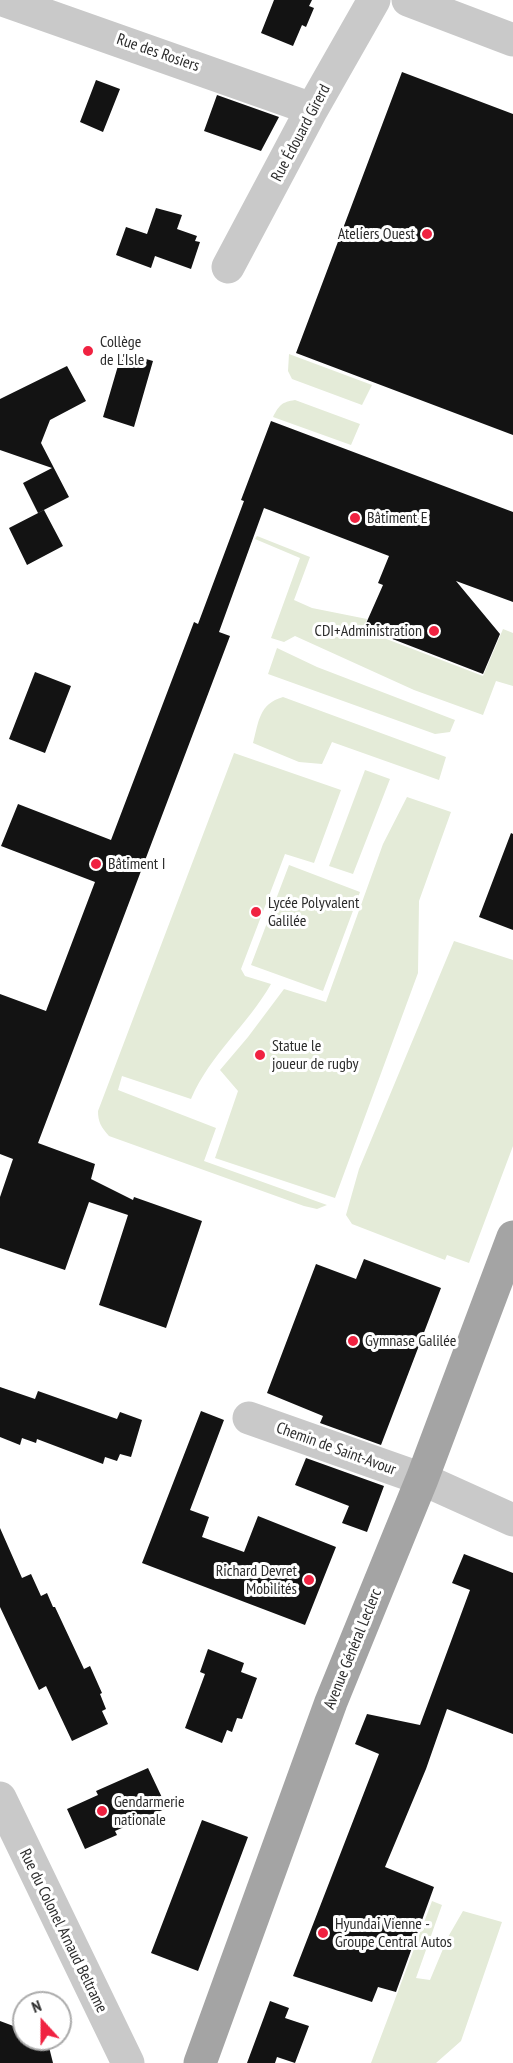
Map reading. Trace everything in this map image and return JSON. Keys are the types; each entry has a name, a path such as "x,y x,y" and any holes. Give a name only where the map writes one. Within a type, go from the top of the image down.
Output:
{"main road":[{"name":"Avenue Général Leclerc","path":"200,2063 338,1682 422,1479 513,1237"}],"street":[{"name":"Rue des Rosiers","path":"3,0 312,109"},
{"name":"Rue Édouard Girerd","path":"228,267 312,109 374,0"},
{"path":"408,0 513,40"},
{"name":"Chemin de Saint-Avour","path":"249,1418 422,1479 513,1520"},
{"name":"Rue du Colonel Arnaud Beltrame","path":"0,1798 128,2063"}],"green space":[{"path":"289,354 372,385 362,405 292,379 288,371"},
{"path":"295,400 360,424 351,445 273,417 281,405"},
{"path":"257,536 310,557 294,600 312,608 367,619 363,630 483,676 503,629 513,633 513,686 496,681 483,715 414,690 295,636 284,642 271,638 300,558 255,539"},
{"path":"277,648 317,667 455,720 450,732 435,734 268,674"},
{"path":"283,697 446,757 439,780 332,742 322,764 299,762 253,743 261,714 269,704"},
{"path":"234,753 341,790 314,863 285,854 241,969 245,976 271,984 219,1053 191,1099 122,1076 118,1090 216,1128 204,1161 327,1205 317,1209 109,1136 99,1118 98,1111"},
{"path":"365,770 390,779 353,874 329,866"},
{"path":"407,797 451,812 419,901 418,973 335,1198 215,1158 238,1091 220,1070 284,989 326,1002 383,844"},
{"path":"289,865 360,892 323,991 251,965"},
{"path":"454,941 513,960 513,1146 469,1263 447,1255 445,1260 352,1224 346,1215 359,1169"},
{"path":"432,1901 442,1905 416,1978 430,1980 448,1937 463,1911 502,1922 461,2041 436,2063 371,2063"}],"building":[{"path":"274,0 312,0 309,6 314,8 306,27 302,25 293,46 261,33"},
{"name":"Ateliers Ouest","path":"402,72 513,114 513,435 296,353"},
{"path":"96,80 120,89 103,132 80,122"},
{"path":"217,95 279,117 261,151 204,131"},
{"path":"156,208 182,215 177,229 197,236 195,241 200,242 191,269 155,256 151,268 116,255 126,227 147,234"},
{"path":"122,352 153,361 134,427 103,417"},
{"path":"67,366 86,401 50,420 41,443 69,497 38,513 23,483 52,468 0,450 0,399"},
{"path":"271,421 513,512 513,602 456,581 500,634 483,674 364,628 383,585 378,583 389,556 264,508 219,632 230,636 38,1143 95,1164 91,1179 133,1200 134,1197 202,1221 166,1328 99,1305 128,1215 89,1202 65,1270 0,1248 0,1197 13,1159 0,1154 0,994 46,1011 95,882 1,846 18,804 111,840 194,622 198,624"},
{"path":"44,510 63,546 27,565 9,528"},
{"path":"35,672 71,686 45,753 9,739"},
{"path":"511,833 513,834 513,930 479,917"},
{"name":"Gymnase Galilée","path":"364,1259 441,1288 381,1445 320,1423 323,1416 267,1393 316,1264 356,1279"},
{"path":"0,1387 35,1399 38,1391 117,1419 120,1412 142,1420 131,1457 120,1454 117,1461 105,1457 103,1464 37,1439 36,1443 22,1438 20,1445 0,1437"},
{"path":"201,1411 224,1420 190,1510 209,1517 202,1537 244,1552 258,1516 336,1547 305,1625 142,1563"},
{"path":"306,1458 384,1486 367,1532 342,1523 349,1506 295,1485"},
{"path":"0,1528 22,1578 31,1574 41,1596 47,1593 84,1669 90,1666 102,1693 100,1694 106,1709 102,1711 108,1724 72,1741 46,1686 39,1690 0,1607"},
{"path":"464,1554 513,1573 513,1734 447,1709 426,1769 385,1867 434,1887 396,1992 378,1987 372,2002 293,1976 379,1754 355,1744 367,1714 420,1725 470,1590 452,1583"},
{"path":"208,1649 244,1663 241,1672 257,1678 242,1719 237,1718 232,1732 227,1730 222,1743 185,1728 205,1674 200,1672"},
{"path":"148,1768 167,1808 115,1831 117,1835 85,1849 67,1809 98,1795 96,1791"},
{"path":"202,1820 248,1837 198,1971 151,1953"},
{"path":"270,2001 289,2008 285,2018 309,2026 295,2063 277,2057 275,2063 247,2063"},
{"path":"0,2021 12,2026 12,2051 50,2051 53,2063 0,2063"}],"place":[{"name":"Ateliers Ouest","path":"427,234"},
{"name":"Collège de L'Isle","path":"88,351"},
{"name":"Bâtiment E","path":"355,518"},
{"name":"CDI+Administration","path":"434,631"},
{"name":"Bâtiment I","path":"96,864"},
{"name":"Lycée Polyvalent Galilée","path":"256,912"},
{"name":"Statue le joueur de rugby","path":"260,1055"},
{"name":"Gymnase Galilée","path":"353,1341"},
{"name":"Richard Devret Mobilités","path":"309,1580"},
{"name":"Gendarmerie nationale","path":"102,1811"},
{"name":"Hyundai Vienne - Groupe Central Autos","path":"323,1933"}]}
